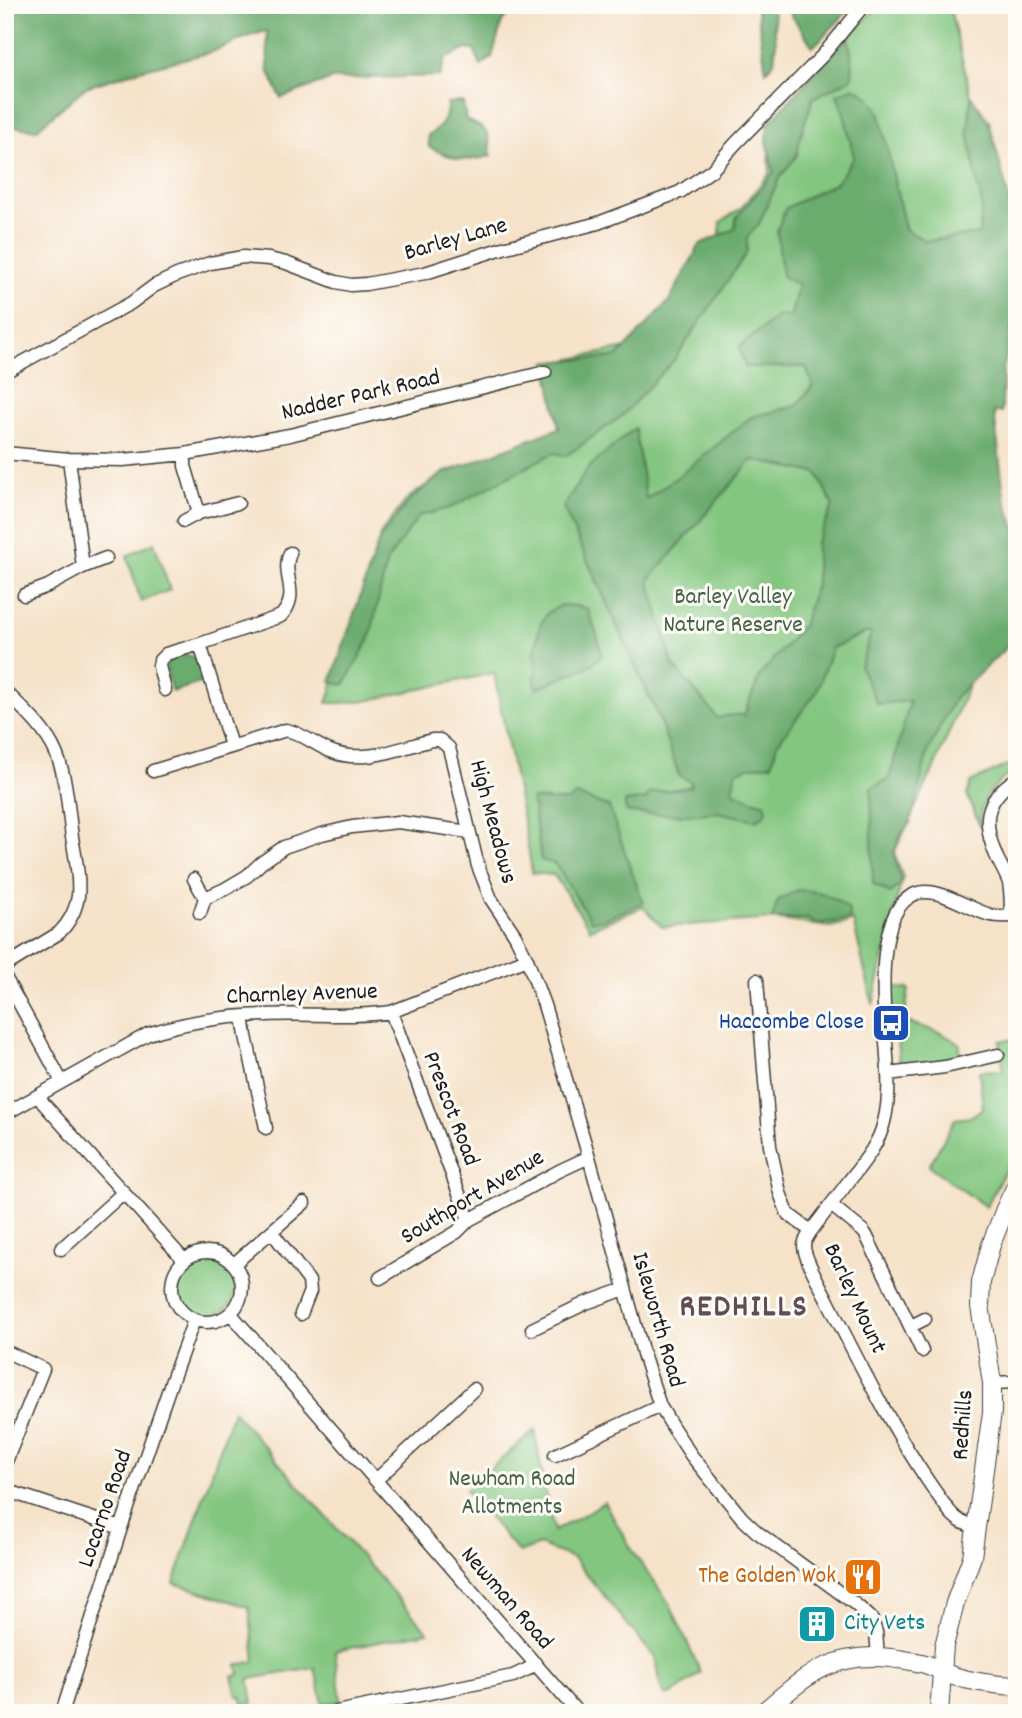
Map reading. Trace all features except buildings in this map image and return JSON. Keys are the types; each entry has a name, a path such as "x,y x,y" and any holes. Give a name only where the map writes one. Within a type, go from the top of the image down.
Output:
{"street":[{"name":"Barley Lane","path":"5,372 131,303 154,286 210,263 243,257 269,259 336,282 366,284 425,273 503,248 598,223 680,192 712,170 822,55 864,5"},
{"name":"Nadder Park Road","path":"5,453 123,460 185,454 290,435 545,372"},
{"path":"185,454 199,513"},
{"path":"69,458 83,567"},
{"path":"184,521 199,513 238,503"},
{"path":"165,690 159,666 160,660 166,654 281,616 289,607 291,598 284,557"},
{"path":"24,595 106,558"},
{"path":"200,644 231,746"},
{"path":"5,691 47,736 56,752 62,770 78,880 78,897 66,926 5,966"},
{"name":"High Meadows","path":"153,771 286,730 295,731 332,752 355,757 440,740 449,748 478,866 491,899 527,959"},
{"path":"811,1231 866,1159 880,1133 887,1105 888,1074 882,992 887,939 893,917 899,906 914,894 933,892 994,916 1014,916 1009,885 991,843 987,816 997,793 1017,778"},
{"path":"200,913 205,898 247,876 284,847 322,834 352,827 398,822 469,832"},
{"path":"194,879 205,898"},
{"name":"Charnley Avenue","path":"5,1114 148,1034 177,1026 265,1015 371,1015 391,1012 527,959"},
{"name":"Isleworth Road","path":"527,959 544,1005 660,1406 691,1455 742,1518 871,1618 876,1632 878,1657"},
{"path":"5,976 62,1082"},
{"name":"Barley Mount","path":"757,979 765,1094 773,1158 780,1193 788,1214 811,1231 804,1248 810,1263 897,1432 950,1512 961,1522 977,1527"},
{"name":"Prescot Road","path":"391,1012 469,1220"},
{"path":"243,1017 266,1128"},
{"path":"888,1074 945,1067 998,1055"},
{"path":"38,1095 184,1260"},
{"name":"Southport Avenue","path":"380,1278 457,1232 469,1220 589,1157"},
{"name":"Redhills","path":"939,1713 946,1636 972,1556 992,1412 992,1383 980,1306 981,1282 991,1245 1017,1184"},
{"path":"61,1249 124,1192"},
{"path":"234,1264 304,1203"},
{"path":"831,1205 863,1231 922,1351"},
{"path":"272,1232 309,1281 310,1291 301,1314"},
{"path":"215,1252 234,1264 241,1278 242,1293 231,1314 214,1322 194,1320 178,1308 173,1298 173,1278 184,1260 193,1254 215,1252"},
{"path":"532,1329 586,1303 625,1289"},
{"name":"Newman Road","path":"231,1314 578,1713"},
{"name":"Locarno Road","path":"62,1713 121,1528 194,1320"},
{"path":"911,1326 925,1320"},
{"path":"5,1351 43,1369 5,1464"},
{"path":"992,1383 1017,1382"},
{"path":"376,1480 474,1389"},
{"path":"555,1455 660,1406"},
{"path":"5,1490 121,1528"},
{"path":"762,1713 800,1681 838,1661 851,1658 878,1657 927,1664 954,1676 1017,1686"},
{"path":"331,1713 513,1676 535,1663"}],"green space":[{"path":"5,5 520,5 502,22 492,57 481,66 474,50 466,49 445,59 440,76 332,79 281,98 268,70 267,31 212,52 86,87 36,130 5,125"},
{"path":"756,5 854,5 813,47 786,7 773,6 776,44 774,62 766,71"},
{"name":"Barley Valley Nature Reserve","path":"879,5 949,5 971,96 1004,201 1013,326 1000,365 989,457 980,658 934,768 894,853 903,877 873,1005 853,921 830,927 772,919 662,927 643,907 590,929 554,875 532,873 494,673 365,701 327,703 381,533 408,498 445,472 563,432 546,364 626,348 717,261 721,222 741,208 770,173 767,125"},
{"path":"848,36 853,67 851,79 813,98 797,155 779,179 759,224 747,237 747,252 675,359 622,416 566,456 553,453 450,508 419,516 387,561 370,638 344,685 331,682 379,540 410,500 442,474 559,428 546,362 617,357 669,301 700,244 735,229 736,218 774,173 767,141 767,125"},
{"path":"854,87 867,95 879,111 905,229 926,241 979,234 982,206 968,133 971,96 989,121 1011,207 1017,212 1017,327 1012,326 1003,371 1002,412 994,412 1004,495 1017,534 1017,637 955,697 928,751 910,823 901,834 894,853 901,884 890,893 873,884 871,788 889,779 910,701 877,704 860,667 871,633 865,633 832,648 816,693 777,744 772,764 748,767 736,772 732,791 765,803 767,810 764,816 755,820 717,812 688,815 628,813 625,802 646,799 649,793 689,787 692,783 679,775 658,716 563,507 588,468 635,428 646,499 751,417 796,406 813,386 806,367 745,367 739,347 778,316 791,316 798,285 782,276 777,230 786,208 837,182 854,157 837,95","holes":["752,460 817,473 833,506 816,543 816,584 803,625 760,675 744,715 717,718 673,665 649,580"]},
{"path":"463,102 466,120 486,132 491,156 459,159 429,147 428,135 443,122 447,103"},
{"path":"154,542 170,590 141,602 127,556"},
{"path":"562,605 588,609 602,655 591,665 537,689 534,656 540,625 548,612"},
{"path":"177,654 197,660 206,681 172,692 166,673 167,662"},
{"path":"1017,761 1017,769 989,794 982,810 981,829 967,795 971,782"},
{"path":"576,795 609,807 643,903 602,920 591,921 555,864 541,860 532,799 567,801"},
{"path":"798,890 825,894 836,900 848,908 850,919 818,924 807,919 772,919 778,900"},
{"path":"893,987 909,989 904,1021 941,1033 960,1044 959,1056 955,1060 907,1065 899,1062 892,1009"},
{"path":"1017,1039 1017,1147 986,1207 929,1166 955,1119 970,1117 983,1108 979,1071 1003,1070 1000,1041"},
{"path":"201,1258 213,1258 223,1262 232,1271 236,1293 228,1308 213,1316 201,1316 191,1312 182,1303 178,1293 178,1281 182,1271 191,1262"},
{"path":"233,1411 428,1632 335,1651 341,1701 323,1704 315,1668 249,1679 253,1703 243,1704 241,1696 237,1696 232,1676 239,1675 237,1665 255,1661 249,1607 174,1583"},
{"name":"Newham Road Allotments","path":"535,1430 554,1531 604,1502 635,1555 671,1606 701,1673 673,1693 666,1696 661,1688 656,1659 573,1558 539,1545 519,1553 466,1490"}],"place":[{"name":"Haccombe Close","path":"891,1023"},
{"name":"The Golden Wok","path":"863,1577"},
{"name":"City Vets","path":"817,1624"}],"district":[{"name":"REDHILLS","path":"744,1309"}]}
